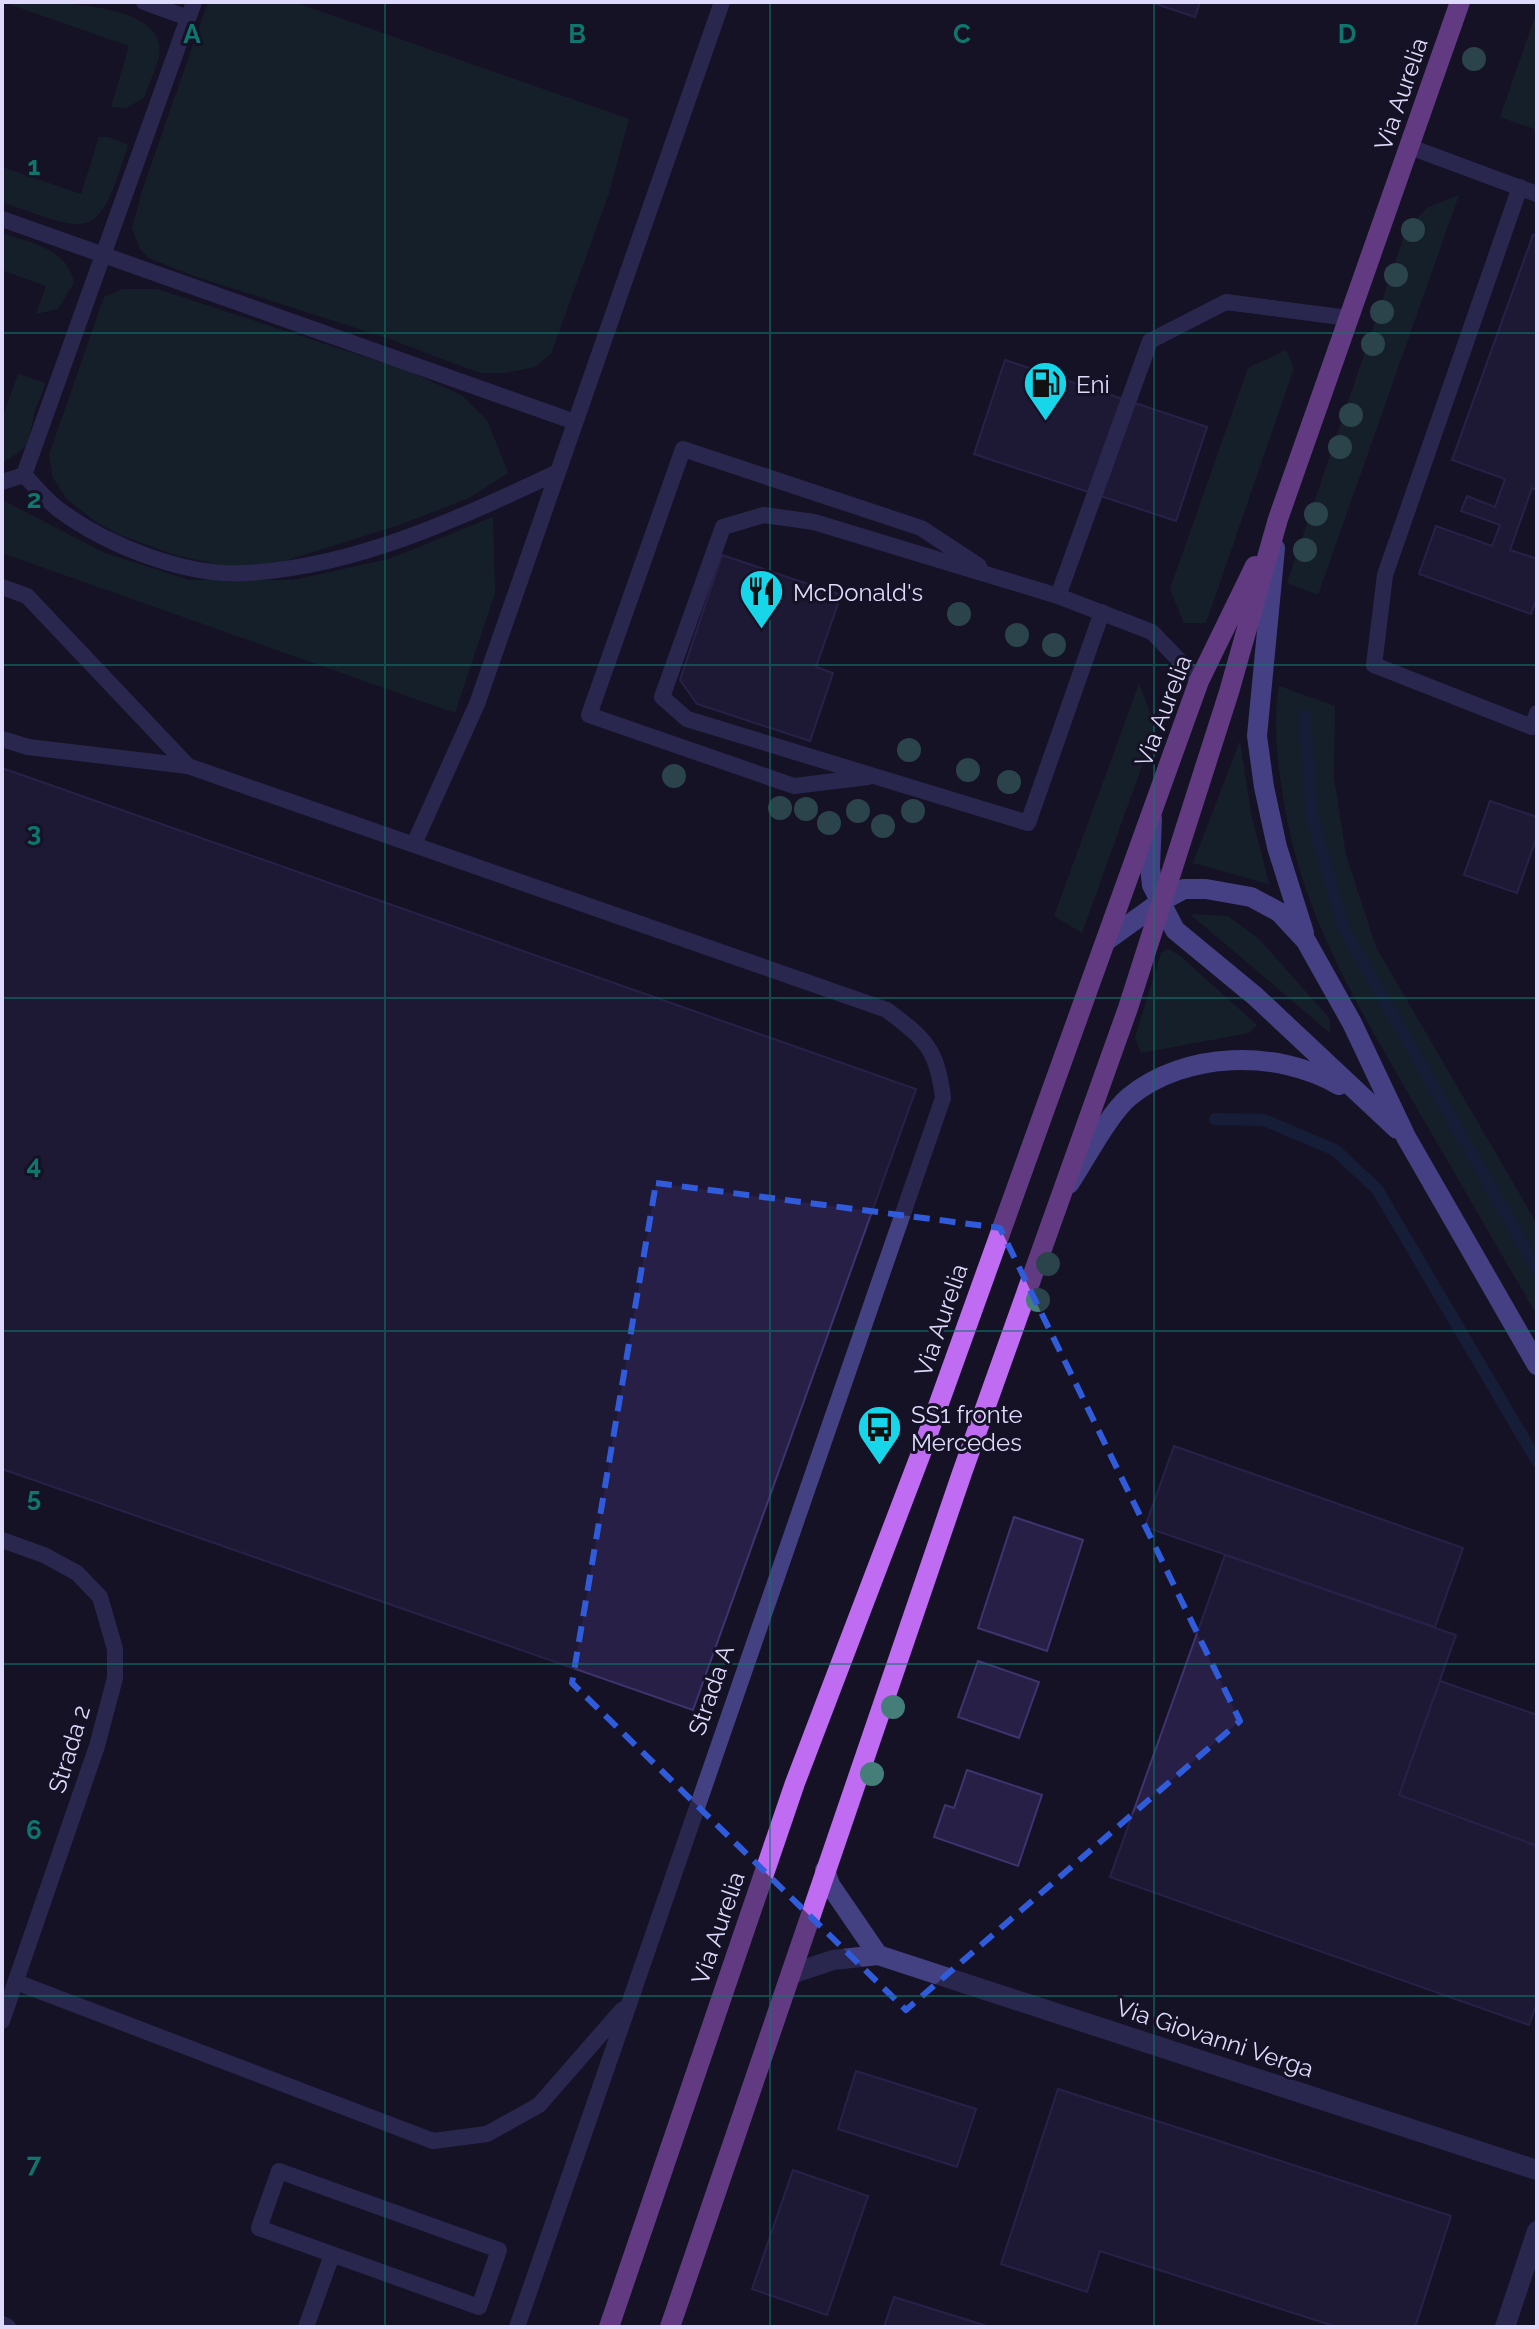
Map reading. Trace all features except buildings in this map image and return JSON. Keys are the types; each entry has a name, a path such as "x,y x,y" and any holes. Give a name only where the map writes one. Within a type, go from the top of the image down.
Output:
{"main road":[{"name":"Via Aurelia","path":"670,2327 962,1473 1128,1008 1229,692 1278,519 1460,2"},
{"name":"Via Aurelia","path":"609,2327 795,1783 920,1456 1199,681 1278,519"}],"street":[{"path":"1278,519 1257,736 1277,847 1306,941 1352,1023 1406,1137 1537,1365"},
{"path":"1153,812 1152,885 1175,930 1255,996 1406,1137"},
{"path":"1106,941 1160,902 1184,889 1206,889 1251,897 1279,912 1306,941"},
{"path":"1061,1197 1126,1099 1154,1079 1199,1066 1258,1060 1301,1068 1361,1097"},
{"path":"825,1870 830,1885 878,1955"},
{"name":"Via Giovanni Verga","path":"791,1974 833,1960 878,1955 1537,2170"},
{"path":"1505,2327 1537,2231"}],"lane":[{"path":"24,475 191,10 144,2"},
{"path":"2,739 28,747 188,766 414,844 477,704 722,2"},
{"path":"1410,147 1537,194"},
{"path":"1520,187 1385,575 1374,665 1535,723"},
{"path":"2,219 575,422"},
{"path":"1058,596 1150,341 1226,302 1348,318"},
{"path":"873,776 794,786 589,715 683,449 921,528 997,577"},
{"path":"24,475 57,509 102,536 158,559 199,570 245,573 332,562 474,511 558,472"},
{"path":"2,482 24,475"},
{"path":"1102,612 1028,823 687,719 662,697 723,527 764,515 814,522 1102,612 1152,632 1199,681"},
{"path":"2,587 27,596 188,766"},
{"name":"Strada A","path":"414,844 887,1010 922,1037 939,1068 943,1098 517,2327"},
{"name":"Strada 2","path":"2,1540 44,1555 77,1573 100,1597 115,1649 115,1678 97,1746 2,2021"},
{"path":"16,1982 433,2141 487,2134 539,2105 627,2003"},
{"path":"279,2171 499,2250 479,2307 332,2255 259,2228 279,2171"},
{"path":"306,2327 332,2255"},
{"path":"2,2324 8,2327"}],"highlighted area":[{"path":"656,1183 1000,1228 1240,1721 906,2010 572,1683"}],"green space":[{"path":"3,2 100,8 125,14 145,24 157,38 159,56 144,98 126,108 111,107 129,46"},
{"path":"208,2 294,2 629,119 609,193 551,354 535,367 505,373 480,373 381,336 191,275 149,258 140,249 132,228 142,191"},
{"path":"1537,11 1537,130 1500,117"},
{"path":"99,137 128,145 118,177 99,215 88,222 74,224 2,202 2,167 81,194"},
{"path":"1459,195 1318,595 1287,583 1406,230 1427,208"},
{"path":"2,233 47,249 64,262 74,283 58,309 36,314 46,286 2,270"},
{"path":"122,289 157,289 408,371 461,395 487,420 508,473 469,498 399,525 281,562 231,567 178,556 120,535 96,522 68,500 53,478 49,455 104,297"},
{"path":"1286,350 1294,368 1206,623 1184,623 1170,589 1248,368"},
{"path":"18,374 46,383 35,410 28,443 2,463 2,419"},
{"path":"2,500 105,553 189,580 293,580 389,559 493,517 495,593 455,713 2,553"},
{"path":"1139,684 1156,727 1082,933 1054,916"},
{"path":"1279,686 1335,706 1334,778 1346,855 1376,947 1537,1224 1537,1315 1373,1031 1315,913 1300,872 1281,783 1276,735"},
{"path":"1240,741 1251,813 1269,884 1193,863"},
{"path":"1190,914 1228,916 1260,940 1330,1019 1330,1033"},
{"path":"1168,949 1179,955 1257,1025 1249,1033 1141,1053 1135,1038 1161,953"}],"waterway":[{"path":"1305,716 1312,816 1343,927 1537,1269"},
{"path":"1215,1119 1264,1120 1335,1150 1377,1189 1537,1461"}],"place":[{"name":"Eni","path":"1045,423"},
{"name":"McDonald's","path":"762,631"},
{"name":"SS1 fronte Mercedes","path":"880,1467"}]}
